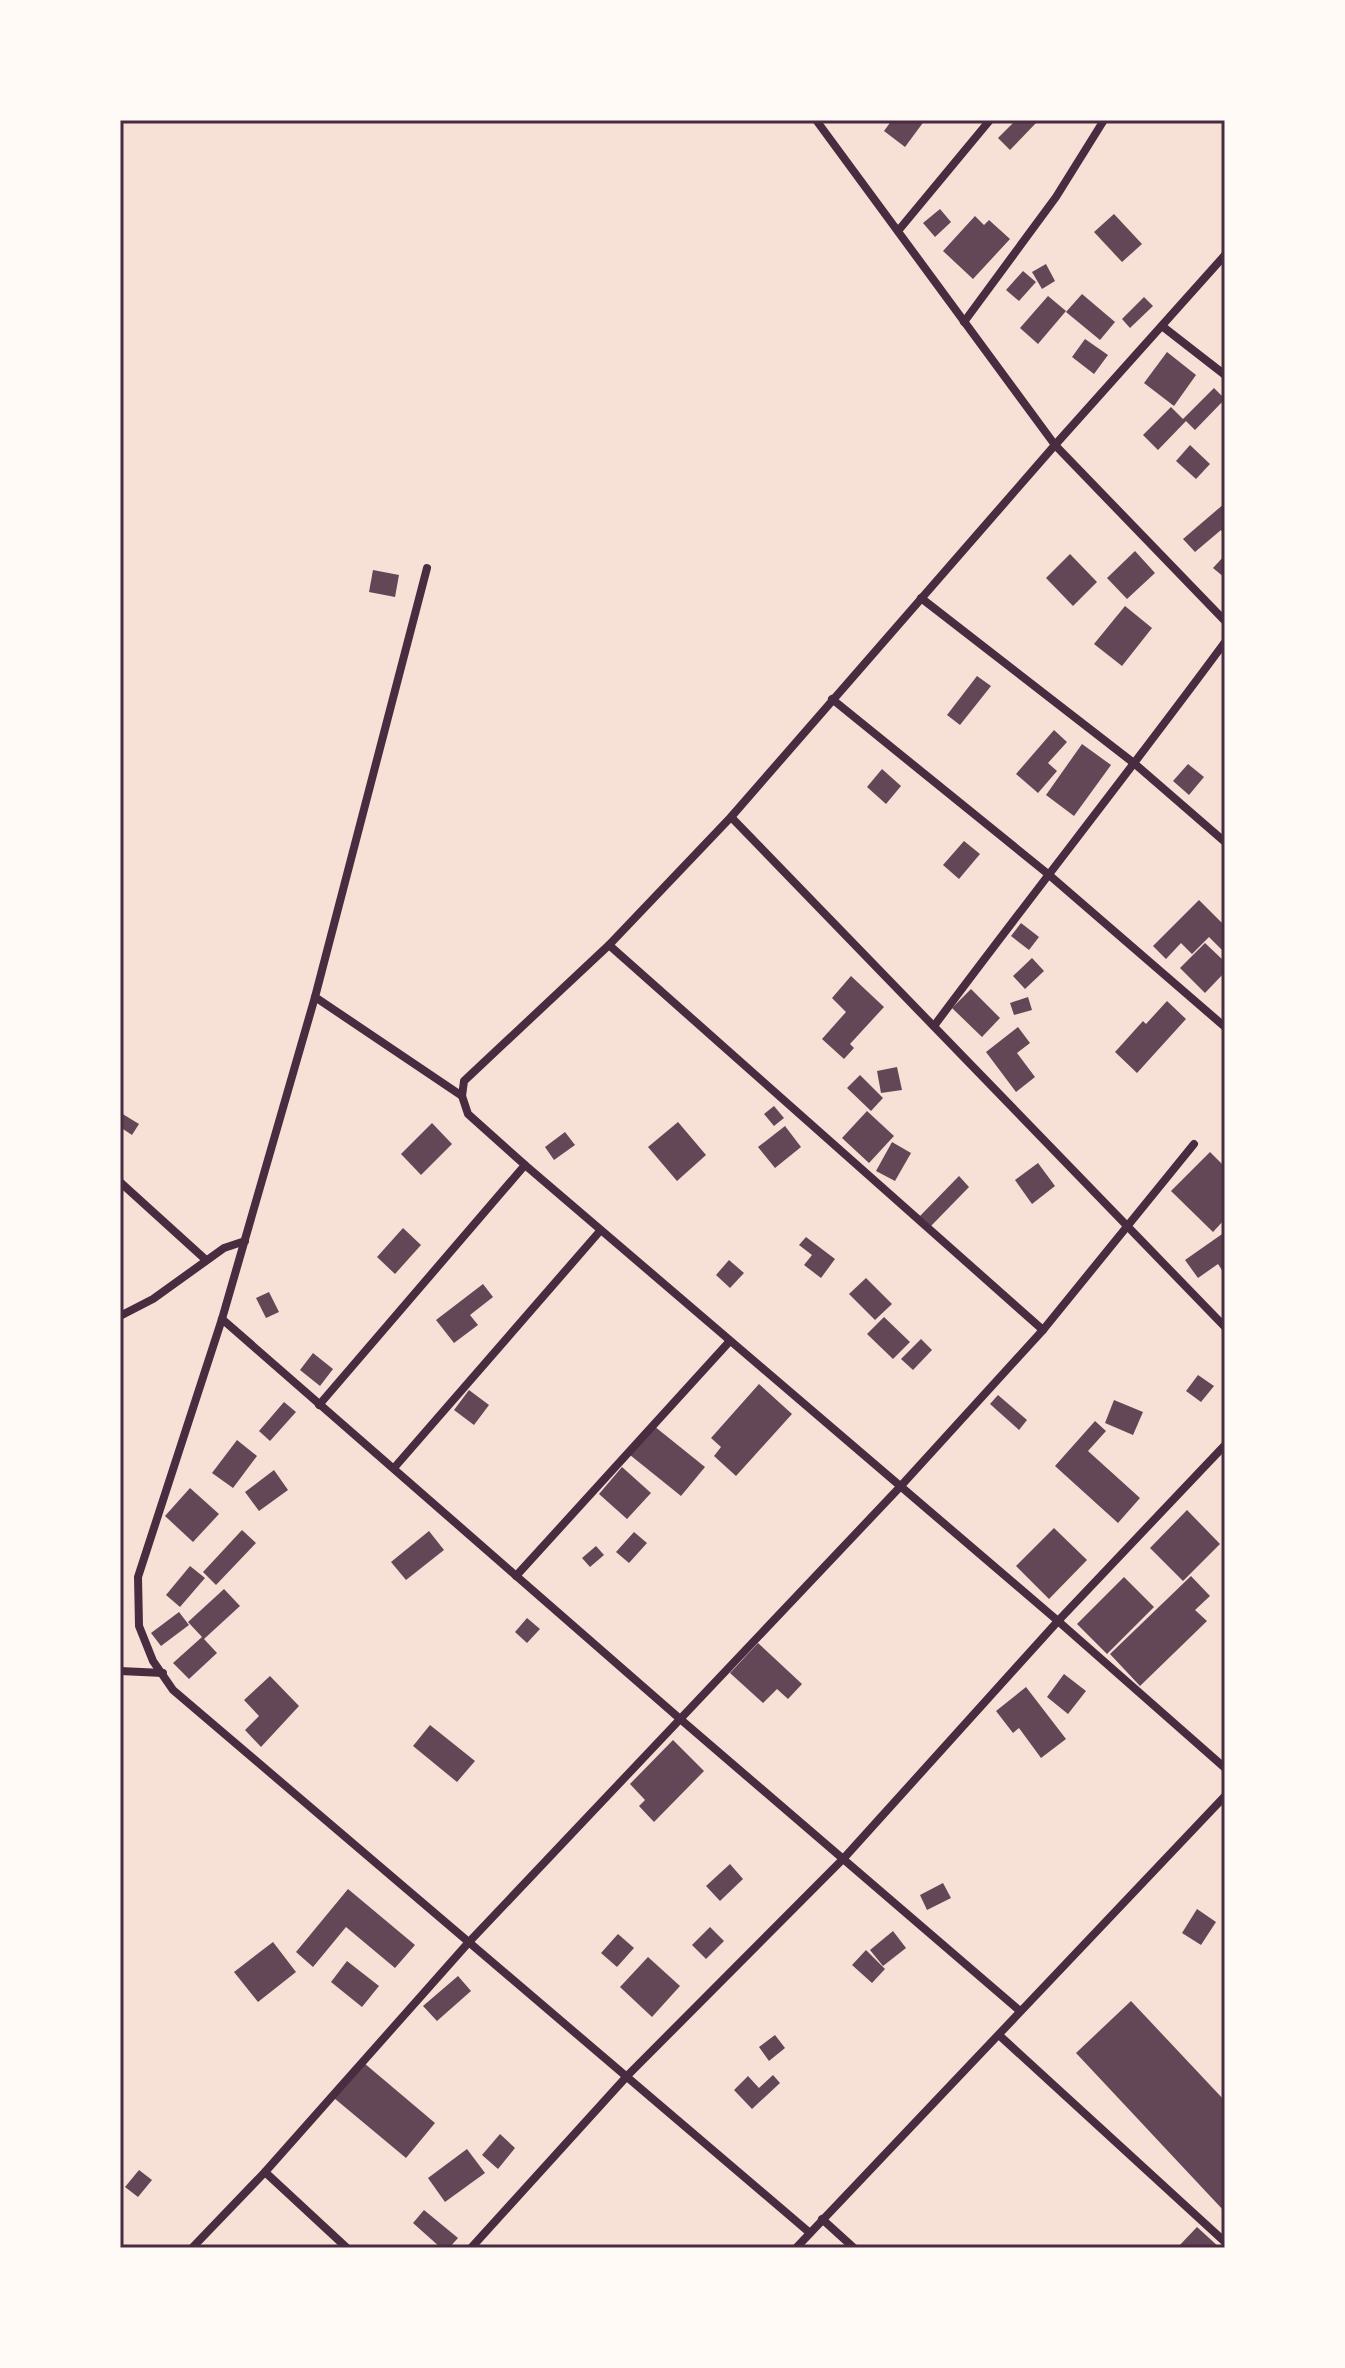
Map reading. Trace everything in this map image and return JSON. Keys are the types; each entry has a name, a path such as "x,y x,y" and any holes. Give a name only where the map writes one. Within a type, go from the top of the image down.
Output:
{"street":[{"path":"816,120 1055,445 1225,621"},
{"path":"898,231 990,120"},
{"path":"964,322 1056,197 1104,120"},
{"path":"1225,255 731,817 609,945 464,1081 462,1096 468,1114 525,1165 1225,1768"},
{"path":"1162,326 1225,375"},
{"path":"427,568 315,997 222,1319 138,1577 139,1626 153,1661 173,1690 810,2233"},
{"path":"921,598 1135,764 1225,842"},
{"path":"934,1026 1225,642"},
{"path":"832,699 1048,874 1225,1027"},
{"path":"731,817 1225,1327"},
{"path":"609,945 1043,1330"},
{"path":"315,997 462,1096"},
{"path":"192,2248 265,2172 469,1942 899,1488 1043,1330 1194,1144"},
{"path":"319,1405 525,1165"},
{"path":"120,1182 206,1260"},
{"path":"394,1468 600,1231"},
{"path":"120,1316 153,1299 224,1248 245,1241"},
{"path":"222,1319 1020,2011"},
{"path":"516,1576 729,1342"},
{"path":"471,2248 628,2075 844,1858 1058,1621 1225,1445"},
{"path":"120,1671 163,1673"},
{"path":"796,2248 1225,1796"},
{"path":"1000,2036 1225,2242"},
{"path":"265,2172 347,2248"},
{"path":"822,2219 854,2248"}],"building":[{"path":"892,120 925,120 905,147 884,131"},
{"path":"1016,120 1033,120 1036,123 1010,150 998,138"},
{"path":"940,209 951,222 935,237 923,223"},
{"path":"1114,214 1142,244 1122,262 1094,232"},
{"path":"975,216 984,225 989,220 1010,239 973,279 943,251"},
{"path":"1046,264 1055,281 1042,289 1032,272"},
{"path":"1023,271 1036,282 1019,301 1006,290"},
{"path":"1082,294 1115,322 1100,340 1066,312"},
{"path":"1048,296 1066,311 1038,344 1020,328"},
{"path":"1144,297 1153,306 1130,328 1122,319"},
{"path":"1085,339 1108,355 1094,374 1072,357"},
{"path":"1167,352 1196,375 1174,406 1144,383"},
{"path":"1214,388 1225,399 1195,430 1186,421 1158,450 1143,435 1171,407 1183,419"},
{"path":"1190,445 1210,464 1196,479 1176,461"},
{"path":"1225,503 1225,535 1221,530 1195,552 1183,539"},
{"path":"1135,551 1155,573 1127,599 1107,578"},
{"path":"1070,554 1097,582 1073,606 1046,578"},
{"path":"1225,555 1225,578 1213,568"},
{"path":"373,570 399,575 395,597 369,592"},
{"path":"1125,606 1152,628 1122,666 1094,644"},
{"path":"977,676 991,686 960,725 947,715"},
{"path":"1054,730 1067,742 1048,763 1057,771 1038,793 1016,774"},
{"path":"1082,744 1111,765 1074,816 1046,795"},
{"path":"1188,764 1204,777 1189,795 1173,781"},
{"path":"882,769 901,786 886,804 867,787"},
{"path":"964,841 980,854 959,879 943,865"},
{"path":"1199,900 1225,926 1225,953 1209,937 1192,954 1181,943 1166,959 1153,946"},
{"path":"1021,923 1039,937 1029,950 1011,936"},
{"path":"1205,943 1225,962 1225,972 1205,993 1180,968"},
{"path":"1032,958 1044,971 1025,989 1013,976"},
{"path":"851,976 884,1007 850,1044 854,1048 844,1059 822,1039 846,1012 832,998"},
{"path":"971,989 1000,1018 982,1037 952,1008"},
{"path":"1028,997 1032,1010 1014,1015 1010,1003"},
{"path":"1167,1001 1186,1019 1137,1073 1115,1052 1143,1021 1146,1024"},
{"path":"1018,1027 1030,1043 1017,1053 1035,1077 1016,1092 986,1052"},
{"path":"897,1067 902,1090 881,1093 877,1071"},
{"path":"860,1075 883,1098 871,1111 847,1088"},
{"path":"774,1106 784,1118 774,1126 764,1114"},
{"path":"867,1111 894,1136 869,1163 842,1138"},
{"path":"121,1113 139,1124 132,1135 120,1127"},
{"path":"678,1122 706,1155 677,1181 648,1147"},
{"path":"432,1123 452,1144 421,1175 401,1154"},
{"path":"785,1126 801,1147 775,1168 758,1147"},
{"path":"565,1132 575,1145 554,1160 545,1147"},
{"path":"892,1142 911,1153 895,1181 876,1171"},
{"path":"1210,1152 1225,1167 1225,1219 1213,1232 1171,1191"},
{"path":"1038,1163 1055,1186 1032,1204 1015,1180"},
{"path":"959,1176 969,1187 931,1226 920,1216"},
{"path":"403,1228 421,1245 395,1274 377,1257"},
{"path":"1225,1232 1225,1275 1218,1264 1198,1278 1185,1260"},
{"path":"806,1237 835,1259 821,1278 804,1265 812,1255 799,1245"},
{"path":"729,1260 744,1273 730,1288 716,1275"},
{"path":"866,1278 892,1304 875,1320 849,1294"},
{"path":"483,1284 493,1297 470,1315 478,1325 454,1343 436,1320"},
{"path":"269,1292 279,1312 266,1318 256,1298"},
{"path":"884,1317 910,1342 893,1359 867,1334"},
{"path":"921,1339 932,1350 913,1370 901,1359"},
{"path":"313,1353 333,1369 320,1386 300,1370"},
{"path":"1198,1375 1214,1386 1201,1402 1186,1391"},
{"path":"759,1384 792,1414 736,1476 714,1456 721,1447 711,1438"},
{"path":"469,1390 489,1405 474,1425 454,1410"},
{"path":"998,1395 1027,1420 1019,1430 990,1404"},
{"path":"1114,1400 1143,1412 1133,1435 1105,1423"},
{"path":"284,1402 296,1412 270,1441 259,1431"},
{"path":"1095,1421 1106,1431 1088,1451 1140,1498 1118,1523 1055,1466"},
{"path":"654,1426 705,1467 681,1496 630,1455"},
{"path":"237,1440 257,1456 233,1488 212,1473"},
{"path":"622,1467 651,1493 627,1519 599,1494"},
{"path":"274,1470 288,1490 259,1511 245,1492"},
{"path":"190,1488 219,1514 193,1542 165,1516"},
{"path":"1187,1510 1220,1544 1183,1581 1150,1548"},
{"path":"1054,1528 1087,1560 1049,1599 1016,1566"},
{"path":"242,1530 256,1543 216,1585 203,1572"},
{"path":"429,1531 444,1550 406,1580 391,1562"},
{"path":"634,1532 647,1543 629,1563 616,1552"},
{"path":"596,1546 604,1555 590,1567 582,1558"},
{"path":"190,1566 205,1578 180,1607 166,1595"},
{"path":"1191,1576 1210,1596 1195,1610 1207,1621 1140,1686 1110,1654"},
{"path":"1124,1577 1154,1607 1107,1654 1077,1624"},
{"path":"224,1589 240,1606 204,1639 217,1653 189,1679 173,1663 202,1637 188,1622"},
{"path":"179,1612 189,1625 161,1646 151,1633"},
{"path":"527,1618 540,1629 527,1643 515,1632"},
{"path":"758,1643 802,1684 788,1699 777,1689 763,1703 730,1673"},
{"path":"1064,1674 1086,1691 1068,1714 1047,1697"},
{"path":"270,1676 299,1706 261,1747 245,1730 259,1716 244,1700"},
{"path":"1026,1687 1066,1739 1041,1758 1019,1728 1013,1733 996,1711"},
{"path":"430,1725 475,1761 457,1782 413,1746"},
{"path":"673,1740 704,1771 654,1822 639,1806 645,1800 630,1784"},
{"path":"730,1864 743,1879 720,1901 706,1886"},
{"path":"943,1883 951,1898 927,1910 920,1895"},
{"path":"348,1889 415,1945 395,1968 346,1927 313,1967 296,1952"},
{"path":"1197,1909 1216,1922 1201,1945 1182,1933"},
{"path":"710,1927 724,1941 706,1959 692,1945"},
{"path":"893,1931 906,1948 883,1966 870,1950"},
{"path":"618,1934 634,1948 617,1967 601,1953"},
{"path":"273,1942 296,1972 258,2002 234,1972"},
{"path":"866,1950 885,1969 872,1983 852,1965"},
{"path":"648,1957 680,1986 652,2017 620,1987"},
{"path":"347,1961 379,1986 362,2007 331,1982"},
{"path":"458,1976 471,1991 437,2021 423,2006"},
{"path":"1131,2001 1225,2101 1225,2212 1076,2053"},
{"path":"775,2035 785,2048 769,2061 759,2047"},
{"path":"364,2063 435,2123 406,2158 334,2098"},
{"path":"773,2075 780,2083 752,2109 734,2090 748,2076 759,2088"},
{"path":"500,2134 515,2148 498,2169 482,2155"},
{"path":"467,2149 485,2173 445,2202 428,2178"},
{"path":"139,2170 152,2180 138,2197 125,2187"},
{"path":"424,2210 458,2238 449,2248 441,2248 413,2223"},
{"path":"1197,2227 1220,2248 1177,2248"}]}
